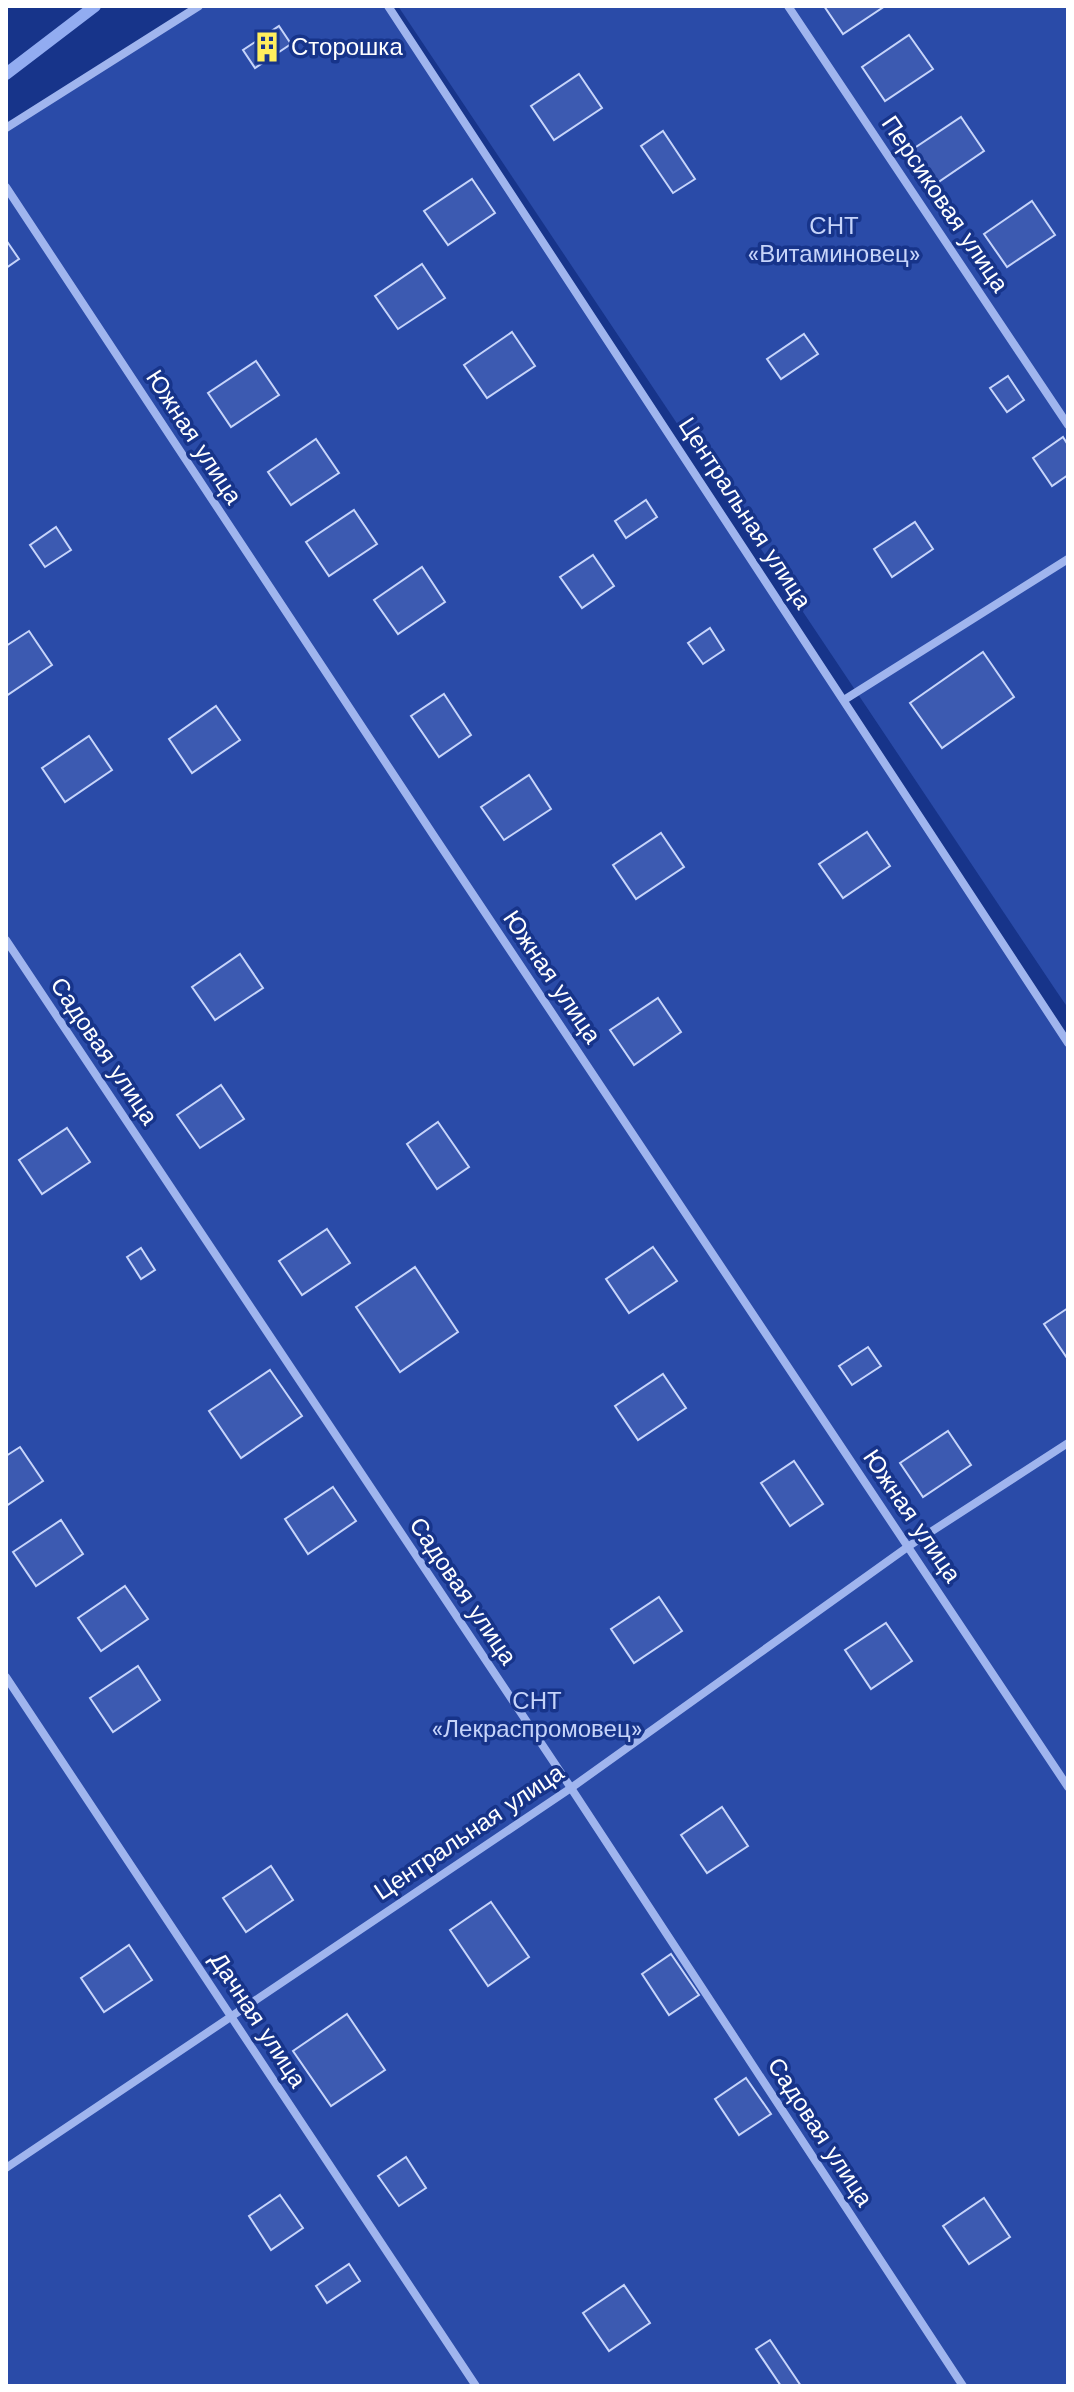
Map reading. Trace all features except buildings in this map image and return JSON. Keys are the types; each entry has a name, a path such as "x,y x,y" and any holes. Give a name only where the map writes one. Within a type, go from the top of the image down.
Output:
{"street":[{"path":"6,128 199,6"},
{"name":"Центральная улица","path":"388,6 1068,1043"},
{"name":"Персиковая улица","path":"788,6 1068,425"},
{"name":"Южная улица","path":"6,187 1068,1787"},
{"path":"844,700 1068,559"},
{"name":"Садовая улица","path":"6,940 571,1788 963,2386"},
{"name":"Центральная улица","path":"6,2168 571,1788 909,1546 1068,1443"},
{"name":"Дачная улица","path":"6,1677 476,2386"}],"green space":[{"name":"СНТ «Лекраспромовец»","path":"199,6 388,6 1068,1043 1068,2386 6,2386 6,128"},
{"name":"СНТ «Витаминовец»","path":"398,6 1068,6 1068,1008 1057,992"}],"waterway":[{"path":"6,74 95,6"}],"place":[{"name":"Сторошка","path":"267,47"}]}
